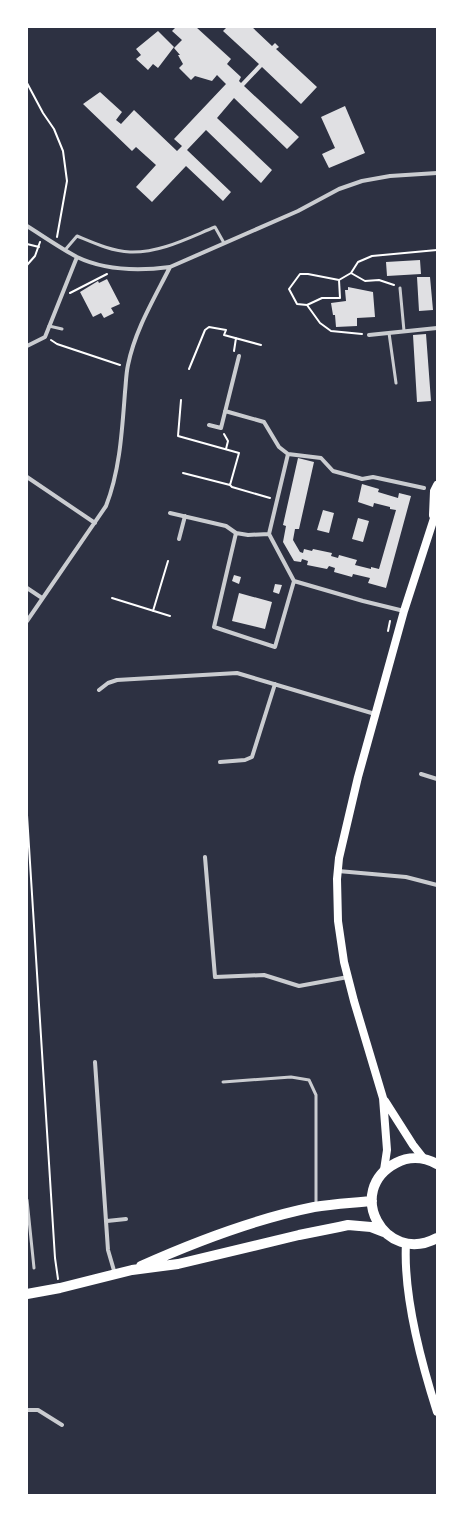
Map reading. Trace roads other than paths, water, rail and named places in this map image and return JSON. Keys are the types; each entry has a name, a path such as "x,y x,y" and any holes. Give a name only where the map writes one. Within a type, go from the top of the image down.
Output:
{"main road":[{"path":"435,518 434,492 437,485"},
{"path":"384,1170 387,1150 383,1098 354,1001 340,942 338,921 339,858 358,777 375,714 404,611 437,509"},
{"path":"383,1098 413,1145 424,1159"},
{"path":"384,1232 375,1218 372,1201 375,1184 384,1170 403,1160 416,1158 424,1159 437,1164"},
{"path":"27,1294 60,1288 132,1270 185,1246 243,1226 290,1213 316,1207 372,1201"},
{"path":"132,1270 178,1264 299,1235 348,1225 371,1227 406,1244 422,1244 437,1238"},
{"path":"406,1244 405,1259 409,1296 418,1347 437,1412"}],"street":[{"path":"27,226 77,257 93,263 118,268 147,270 170,267 362,181 390,176 437,173"},
{"path":"27,346 45,337 77,257"},
{"path":"27,621 95,523 106,506 112,492 117,469 127,367 141,324 170,267"},
{"path":"369,335 437,328"},
{"path":"210,425 221,428 239,356"},
{"path":"225,411 264,422 279,447 288,454 321,458 333,471 362,479 373,477 424,488"},
{"path":"236,533 214,627 275,647 294,581 269,534 288,454"},
{"path":"27,477 95,523"},
{"path":"170,512 226,526 236,533 248,535 269,534"},
{"path":"179,539 185,516"},
{"path":"294,581 404,611"},
{"path":"27,588 42,598"},
{"path":"98,690 108,683 117,680 237,673 375,714"},
{"path":"220,762 245,760 252,757 275,684"},
{"path":"421,774 437,778"},
{"path":"205,856 215,977 264,975 299,986 348,977"},
{"path":"338,871 406,877 437,884"},
{"path":"95,1062 108,1250 115,1275"},
{"path":"107,1221 126,1219"},
{"path":"27,1410 38,1410 62,1425"}],"lane":[{"path":"65,250 77,236 107,248 130,252 158,248 181,242 215,227 224,243"},
{"path":"400,288 404,331"},
{"path":"49,326 62,329"},
{"path":"389,333 396,383"},
{"path":"223,1082 291,1077 309,1080 316,1095 316,1207"},
{"path":"27,1200 34,1268"}]}
